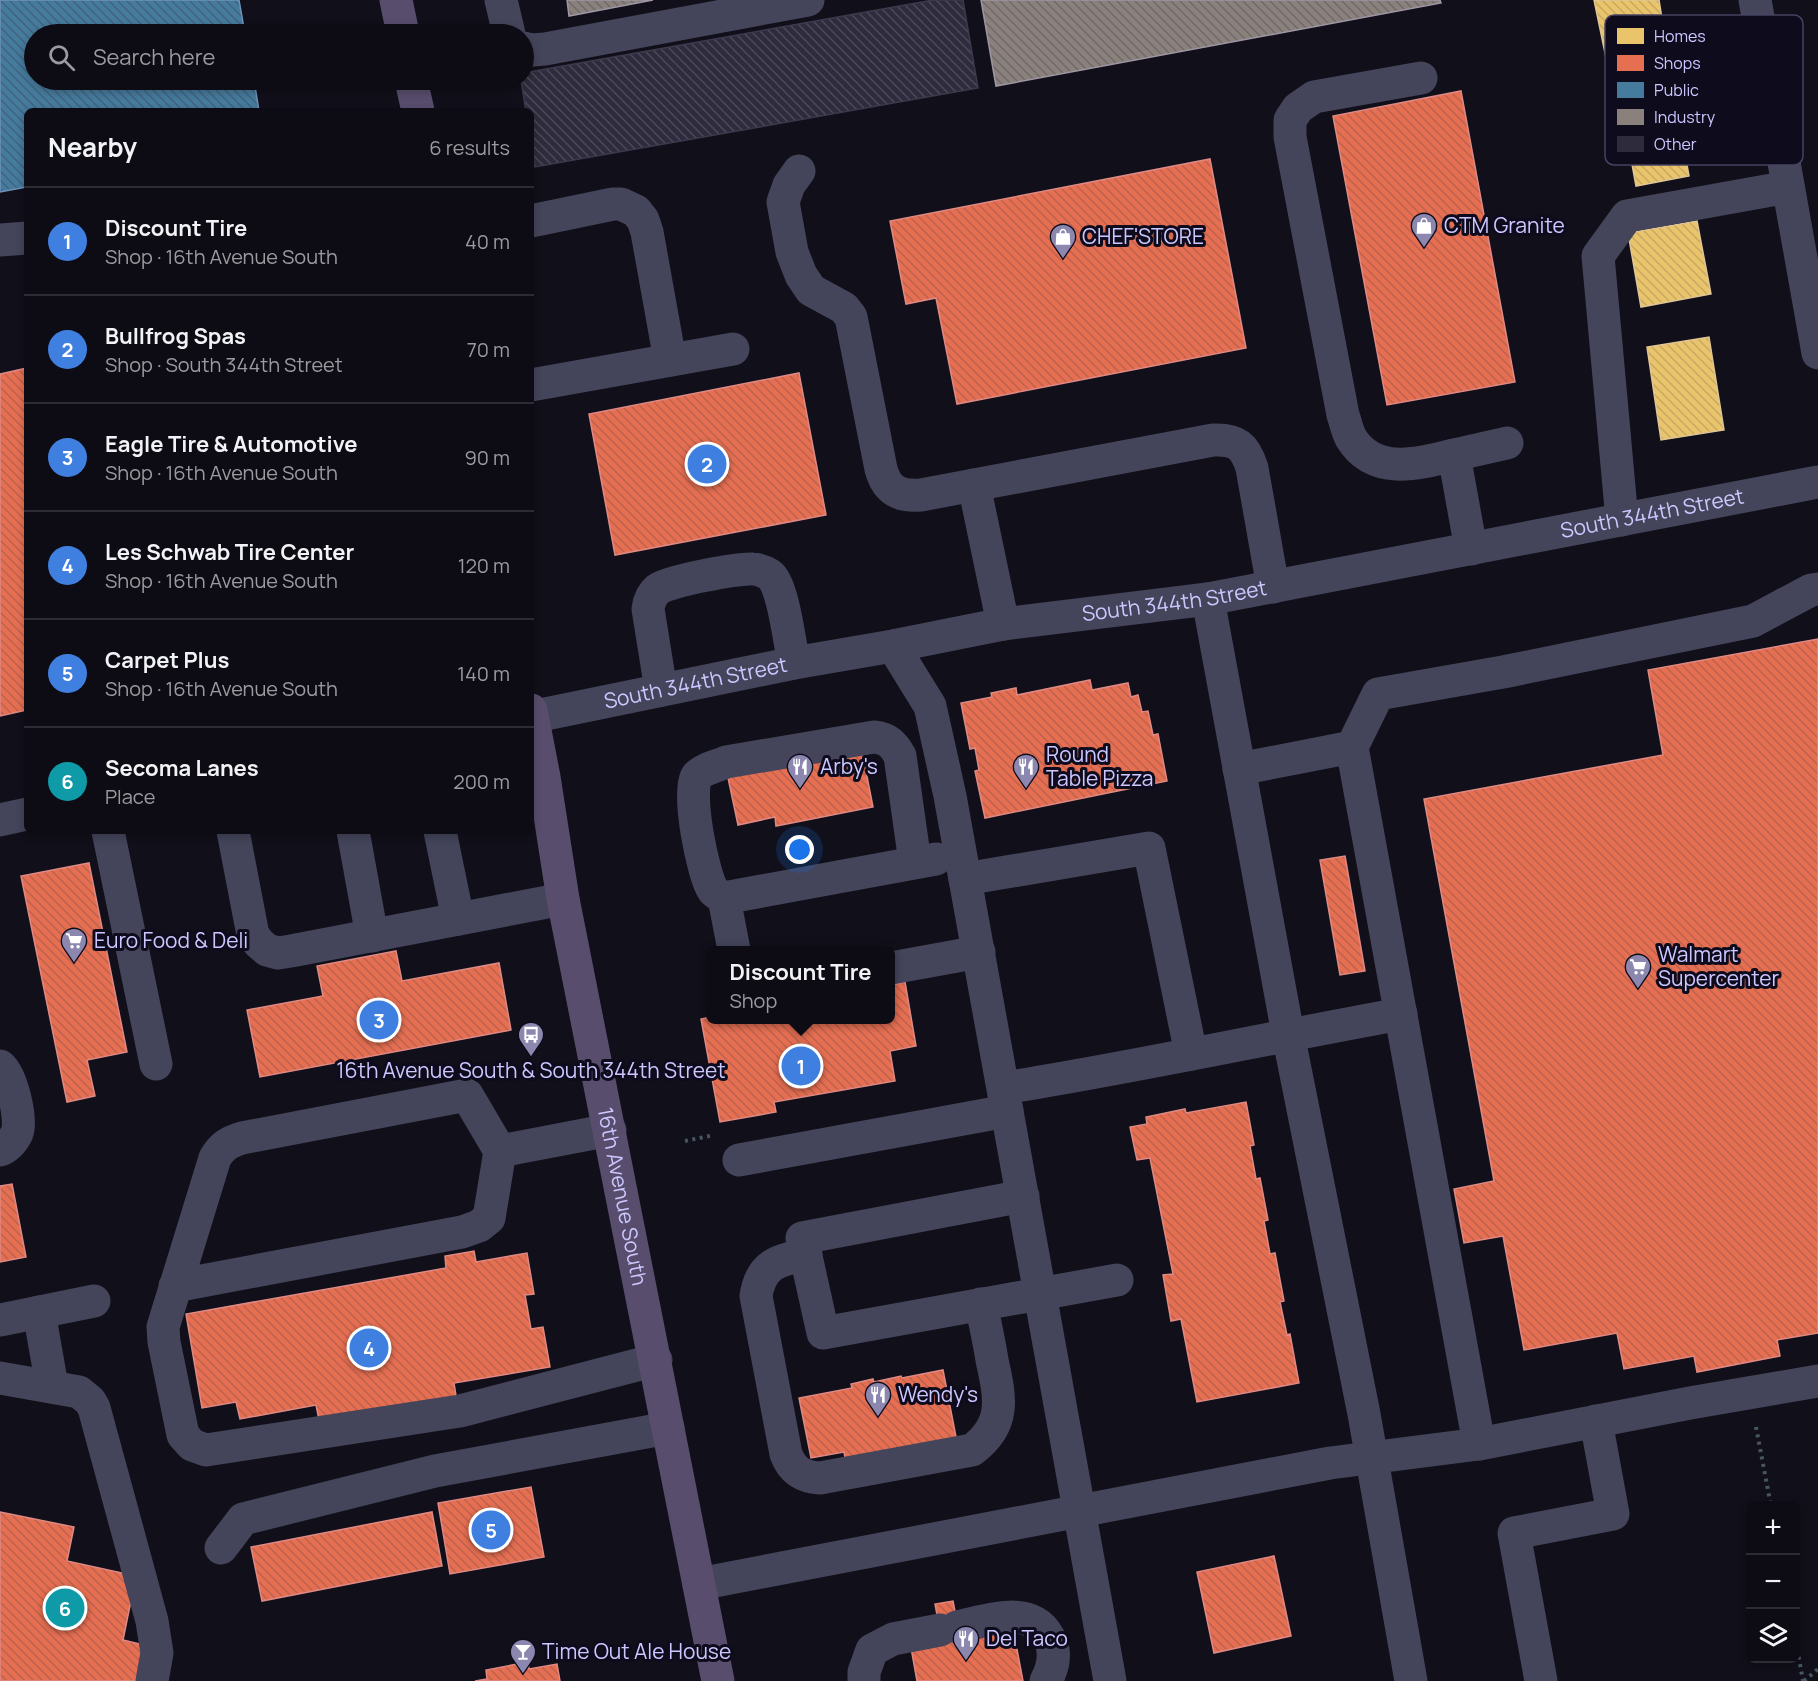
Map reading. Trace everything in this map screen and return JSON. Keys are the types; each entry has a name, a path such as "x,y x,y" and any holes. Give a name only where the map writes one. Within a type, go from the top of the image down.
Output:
{"main road":[{"path":"396,0 401,24"},
{"path":"413,90 417,108"},
{"name":"16th Avenue South","path":"534,729 563,899 718,1681"}],"street":[{"path":"501,0 507,24"},
{"path":"534,50 808,0"},
{"path":"1755,0 1758,15"},
{"path":"1421,78 1314,97 1298,108 1290,120 1290,137 1343,416 1351,437 1365,455 1387,465 1430,461 1507,443"},
{"path":"1784,165 1818,352"},
{"path":"799,171 789,185 783,202 792,252 801,275 811,290 844,308 851,317 883,478 894,491 908,496 1213,440 1232,441 1245,451 1252,468 1273,586"},
{"path":"1622,520 1598,256 1627,216 1788,187"},
{"path":"534,220 613,204 627,206 636,211 643,220 647,232 670,360"},
{"path":"0,240 24,238"},
{"path":"534,384 733,349"},
{"path":"1454,455 1471,549"},
{"name":"South 344th Street","path":"534,713 1003,624 1208,599 1818,482"},
{"path":"974,485 1003,624"},
{"path":"661,690 648,609 650,598 657,590 675,582 742,569 759,570 771,576 781,597 794,663"},
{"path":"1479,1444 1352,747 1378,694 1503,672 1753,621 1811,590 1818,589"},
{"path":"1208,599 1288,1034 1364,1414 1411,1681"},
{"path":"893,646 930,706 950,796 1110,1681"},
{"path":"915,862 900,756 895,747 885,738 874,737 726,762 696,777 692,795 708,879 713,891 724,898 915,862 963,867 1149,848 1191,1054"},
{"path":"1239,769 1352,747"},
{"path":"0,820 24,815"},
{"path":"109,834 156,1064"},
{"path":"234,834 250,926 264,948 272,952 291,951 563,899"},
{"path":"354,834 372,936"},
{"path":"441,834 458,920"},
{"path":"724,898 733,946"},
{"path":"895,967 979,952"},
{"path":"739,1160 1005,1100 1079,1076 1401,1014"},
{"path":"0,1066 10,1079 18,1127 9,1145 0,1149"},
{"path":"175,1286 462,1232 479,1226 489,1218 500,1151 467,1095 242,1138 230,1142 219,1151 215,1158 175,1286 163,1327 183,1435 192,1445 206,1450 460,1411 656,1360"},
{"path":"500,1151 610,1130"},
{"path":"1023,1196 802,1238 823,1333 1040,1292 1117,1280"},
{"path":"806,1255 779,1259 764,1273 758,1284 756,1296 786,1454 790,1465 808,1478 820,1478 972,1450 982,1443 997,1418 1000,1399 981,1304"},
{"path":"0,1320 94,1301"},
{"path":"39,1312 52,1386"},
{"path":"0,1378 80,1392 90,1401 98,1420 152,1621 157,1653 152,1681"},
{"path":"699,1584 1371,1457 1479,1444 1818,1382"},
{"path":"1541,1681 1514,1533 1613,1514 1596,1421"},
{"path":"221,1548 243,1519 435,1471 668,1428"},
{"path":"864,1681 864,1672 872,1650 893,1639 1004,1618 1027,1617 1043,1626 1053,1644 1054,1659 1046,1681"}],"path":[{"path":"685,1141 719,1134"},
{"path":"1750,1394 1770,1501"},
{"path":"1800,1663 1803,1681 1818,1669"}],"building: Homes":[{"path":"1594,0 1659,0 1661,15 1605,15 1605,53"},
{"path":"1632,165 1687,165 1689,176 1636,186"},
{"path":"1697,221 1711,294 1641,307 1628,233"},
{"path":"1709,337 1724,430 1661,440 1647,347"}],"building: Shops":[{"name":"CTM Granite","path":"1461,91 1515,382 1387,405 1333,116"},
{"name":"CHEF'STORE","path":"1210,159 1246,348 957,404 936,298 906,304 890,221"},
{"path":"24,369 24,711 0,716 0,374"},
{"path":"799,373 826,515 615,555 589,414"},
{"name":"Walmart Supercenter","path":"1818,639 1818,1333 1777,1340 1780,1356 1697,1372 1694,1356 1624,1369 1617,1333 1524,1350 1503,1236 1464,1243 1454,1189 1494,1181 1424,799 1663,755 1648,670"},
{"path":"1090,680 1092,690 1128,683 1131,697 1138,695 1142,712 1148,711 1153,735 1158,734 1167,781 985,818 975,771 979,770 975,748 970,749 961,703 992,697 991,693 1016,688 1017,695"},
{"name":"Arby's","path":"861,746 873,807 776,826 775,817 738,825 727,773"},
{"path":"1345,856 1365,971 1340,975 1320,860"},
{"name":"Euro Food & Deli","path":"89,863 127,1052 87,1060 95,1096 67,1102 21,876"},
{"path":"396,951 402,981 499,963 511,1030 260,1077 247,1010 323,996 317,966"},
{"path":"905,982 916,1046 890,1051 895,1081 774,1102 776,1112 720,1122 701,1019 706,1018 706,1024 895,1024 895,984"},
{"path":"1246,1102 1254,1145 1250,1146 1256,1179 1260,1178 1268,1220 1264,1221 1270,1254 1275,1253 1284,1301 1280,1302 1287,1335 1290,1334 1299,1383 1197,1402 1181,1319 1171,1321 1163,1275 1173,1274 1150,1158 1137,1160 1130,1127 1147,1124 1146,1117 1185,1109 1186,1113"},
{"path":"12,1184 26,1257 0,1262 0,1186"},
{"path":"474,1251 476,1262 527,1253 534,1294 525,1295 531,1329 543,1327 550,1367 454,1383 457,1402 320,1425 316,1405 240,1419 236,1402 202,1408 186,1314 446,1268 445,1256"},
{"name":"Wendy's","path":"943,1370 956,1437 845,1458 844,1452 811,1458 799,1398 852,1388 851,1384 873,1379 874,1382"},
{"path":"531,1487 544,1557 450,1574 438,1503"},
{"path":"0,1512 74,1527 67,1561 136,1576 123,1640 144,1645 136,1681 0,1681"},
{"path":"432,1512 442,1566 262,1601 251,1547"},
{"path":"1274,1556 1291,1636 1214,1653 1197,1572"},
{"path":"953,1601 959,1633 941,1636 935,1604"},
{"name":"Del Taco","path":"1012,1623 1023,1681 917,1681 910,1642"},
{"name":"Time Out Ale House","path":"528,1662 529,1669 557,1664 560,1681 475,1681 487,1679 486,1670"}],"building: Public":[{"path":"0,0 239,0 243,24 24,24 24,90 256,90 259,108 24,108 24,188 0,192"}],"building: Industry":[{"path":"567,0 653,0 569,16"},
{"path":"981,0 1440,0 1441,3 996,86"}],"building: Other":[{"path":"933,0 963,0 978,88 535,167 534,108 526,108 523,90 534,90 534,71"}],"place":[{"name":"CTM Granite","path":"1424,249"},
{"name":"CHEF'STORE","path":"1063,260"},
{"name":"Bullfrog Spas","path":"707,464"},
{"name":"Arby's","path":"800,790"},
{"name":"Round Table Pizza","path":"1026,790"},
{"name":"Euro Food & Deli","path":"74,964"},
{"name":"Walmart Supercenter","path":"1638,990"},
{"name":"Eagle Tire & Automotive","path":"379,1020"},
{"name":"16th Avenue South & South 344th Street","path":"531,1058"},
{"name":"Discount Tire","path":"801,1066"},
{"name":"Les Schwab Tire Center","path":"369,1348"},
{"name":"Wendy's","path":"878,1418"},
{"name":"Carpet Plus","path":"491,1530"},
{"name":"Secoma Lanes","path":"65,1608"},
{"name":"Del Taco","path":"966,1662"},
{"name":"Time Out Ale House","path":"523,1675"}]}
